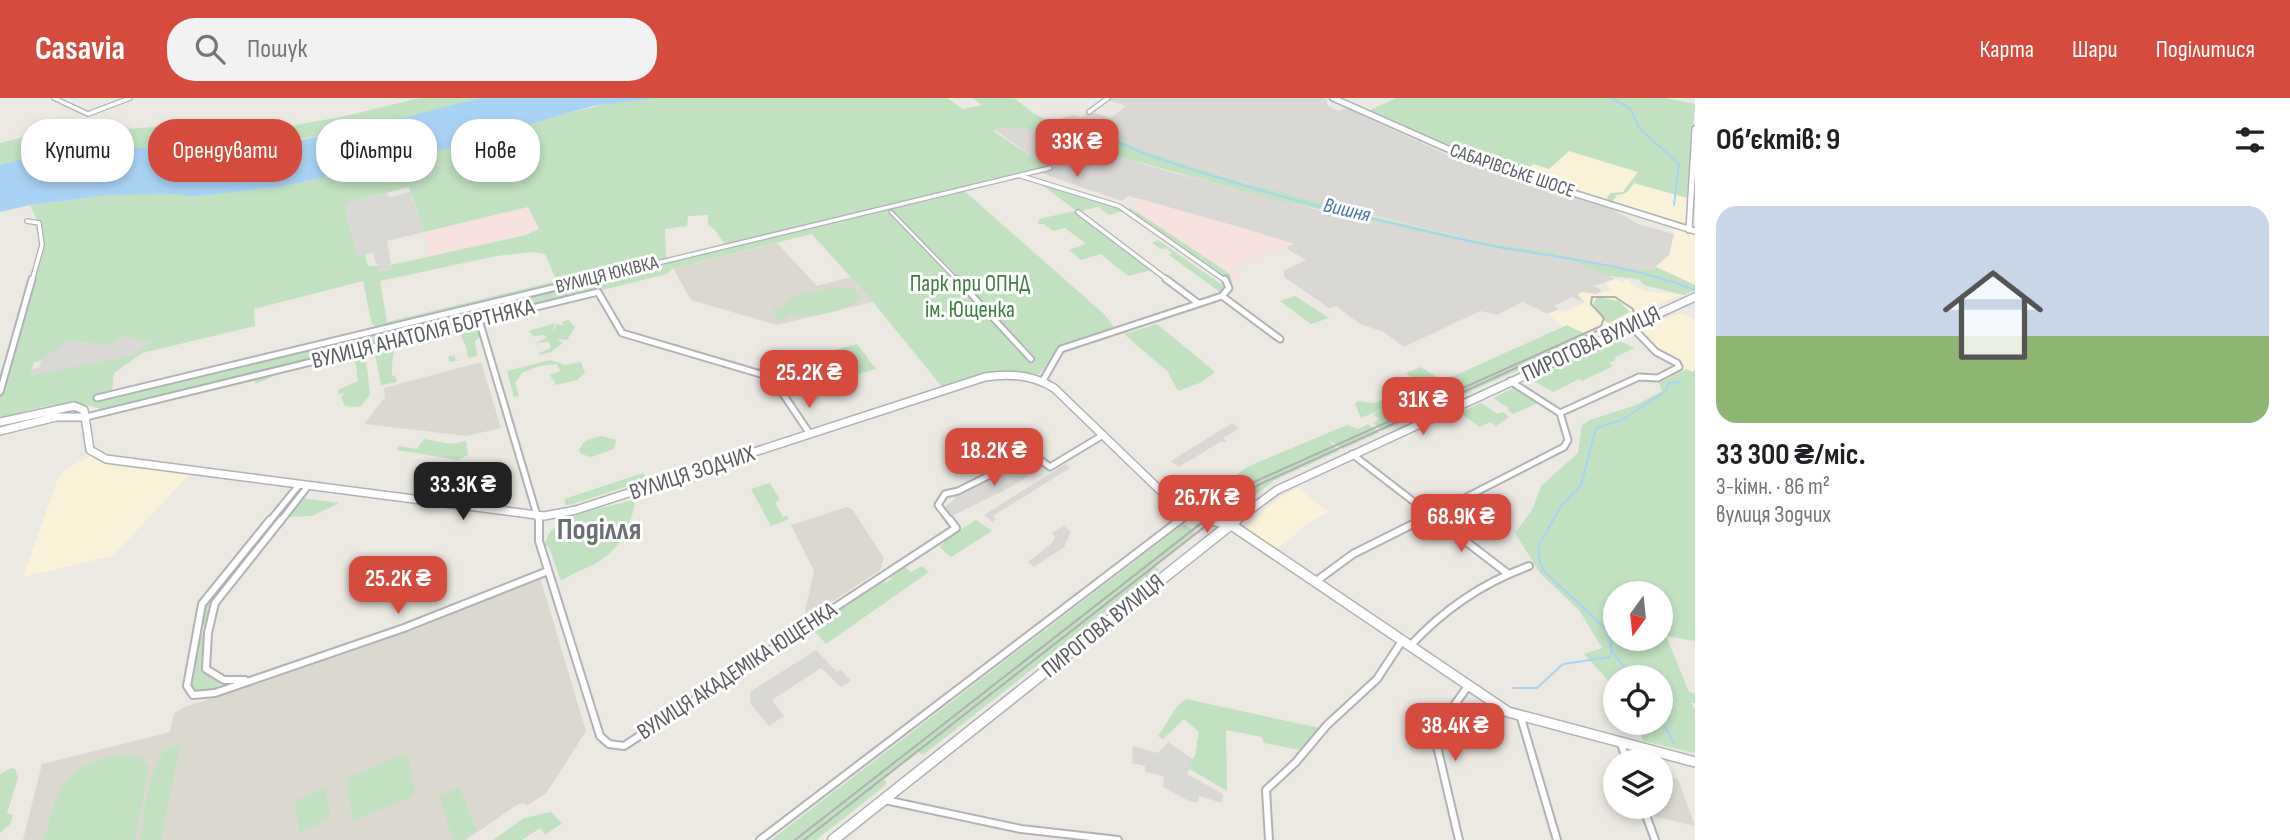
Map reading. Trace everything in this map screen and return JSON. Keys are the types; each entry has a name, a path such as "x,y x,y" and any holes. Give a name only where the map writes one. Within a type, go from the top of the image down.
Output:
{"main road":[{"name":"ПИРОГОВА ВУЛИЦЯ","path":"833,840 1230,524 1278,489 1693,298"},
{"name":"ВУЛИЦЯ ЗОДЧИХ","path":"86,417 88,447 93,454 106,459 537,516 576,510 985,377 1010,375 1042,382 1062,395 1142,475 1191,512 1204,519 1230,524"},
{"path":"0,422 68,406 84,410 86,417 56,417 0,431"}],"street":[{"path":"54,98 88,114 130,98"},
{"path":"1089,112 1108,98"},
{"name":"САБАРІВСЬКЕ ШОСЕ","path":"1333,98 1484,165 1692,230"},
{"path":"1692,230 1695,129"},
{"name":"ВУЛИЦЯ ЮКІВКА","path":"97,398 1050,168"},
{"path":"1019,176 1103,200 1125,210 1225,279 1229,288 1222,296 1061,349 1042,382"},
{"path":"891,212 1031,359"},
{"path":"1078,212 1198,303"},
{"path":"0,392 42,245 39,223 27,221"},
{"name":"ВУЛИЦЯ АНАТОЛІЯ БОРТНЯКА","path":"86,417 598,292 622,333 764,375 779,388 810,434"},
{"path":"1222,296 1280,339"},
{"name":"ВУЛИЦЯ АКАДЕМІКА ЮЩЕНКА","path":"480,320 541,527 540,541 548,571 600,736 609,744 624,746 956,528 938,505 945,494 958,491 1032,454 1050,467"},
{"path":"1560,413 1639,377 1658,379 1679,368 1677,363 1656,352 1631,326"},
{"path":"1315,582 1353,554 1564,447 1568,436 1560,413 1510,381"},
{"path":"163,398 165,382"},
{"path":"1050,467 1103,435"},
{"path":"1352,454 1507,573"},
{"path":"255,678 228,681 216,678 209,672 206,665 209,630 216,601 303,486"},
{"path":"303,486 206,598 199,611 187,686 191,694 204,696 404,628 548,571"},
{"name":"ПИРОГОВА ВУЛИЦЯ","path":"760,840 1191,512"},
{"path":"1230,524 1468,686 1521,718 1695,762"},
{"path":"1269,840 1266,790 1296,762 1327,725 1377,679 1406,643 1434,618 1507,573 1529,566"},
{"path":"196,633 209,630"},
{"path":"1459,840 1437,746 1446,728 1446,717 1468,686"},
{"path":"1521,718 1557,840"},
{"path":"1621,744 1623,749"},
{"path":"885,800 1021,829 1118,840"},
{"path":"1647,819 1655,840"},
{"path":"1021,829 1021,840"}],"shaded area":[{"path":"1323,98 1327,100 1327,105 1339,111 1346,108 1452,157 1547,190 1607,206 1638,224 1674,234 1669,255 1650,271 1640,271 1606,266 1547,251 1486,243 1273,191 1143,150 1108,135 1048,122 1073,115 1081,117 1091,112 1110,118 1126,106 1107,100"},
{"path":"1003,127 1030,127 1054,141 1081,133 1117,156 1160,169 1329,213 1504,250 1566,258 1615,279 1594,286 1602,291 1596,294 1581,292 1578,295 1585,303 1572,297 1554,306 1559,309 1548,314 1523,302 1497,315 1480,311 1404,347 1384,332 1360,324 1336,306 1329,308 1284,277 1284,270 1306,260 1286,248 1293,244 1129,196 1122,201 1044,174 1041,172 1051,169 995,130"},
{"path":"1569,151 1638,172 1623,192 1617,195 1626,193 1634,183 1687,198 1686,223 1683,225 1520,177 1533,164 1549,169"},
{"path":"410,192 424,232 387,241 392,269 374,273 382,265 376,264 373,253 357,257 345,211 347,203 387,193 390,197"},
{"path":"1140,199 1294,244 1231,269 1240,276 1237,278 1238,283 1232,282 1230,274 1131,208"},
{"path":"528,206 539,230 430,257 424,232"},
{"path":"1675,228 1695,235 1695,285 1656,267 1669,255"},
{"path":"777,243 817,286 850,277 873,302 777,325 691,300 673,268"},
{"path":"1615,279 1623,282 1629,280 1629,283 1645,291 1684,295 1674,297 1591,337 1563,326 1548,314 1559,309 1563,312 1585,303 1577,295 1581,292 1596,294 1612,290 1605,284"},
{"path":"1681,313 1695,320 1695,370 1692,372 1646,348 1631,332"},
{"path":"123,335 152,342 134,355 30,377 32,369 39,368 43,357 67,341 109,345"},
{"path":"481,362 501,428 467,436 364,424 385,397 384,388"},
{"path":"1232,423 1239,428 1223,438 1227,442 1220,442 1179,467 1171,461"},
{"path":"93,454 193,471 112,556 23,577 57,481 65,470"},
{"path":"1026,460 1040,468 1013,486 952,516 943,508 955,499 954,496"},
{"path":"1065,464 1070,468 993,516 996,519 992,522 984,515"},
{"path":"1298,488 1328,512 1309,523 1272,553 1241,531 1277,499"},
{"path":"847,507 852,509 884,558 880,570 803,621 814,571 791,525"},
{"path":"1064,526 1071,532 1064,547 1034,567 1028,562 1052,543 1055,537 1052,533"},
{"path":"540,577 586,731 547,792 527,806 523,803 515,806 466,840 23,840 42,764 170,732 174,713 185,707 417,629"},
{"path":"816,650 837,672 841,670 851,681 841,687 821,668 772,700 784,716 769,726 751,704 750,692"},
{"path":"1168,742 1193,759 1187,774 1223,794 1222,803 1199,796 1198,803 1187,800 1163,787 1164,776 1145,772 1145,766 1132,763 1133,746 1158,753"},
{"path":"1673,778 1678,779 1695,826 1665,819 1673,819"}],"green space":[{"path":"420,98 479,98 399,119 330,119"},
{"name":"Парк при ОПНД ім. Ющенка","path":"632,98 947,98 963,109 982,105 973,98 1014,98 1033,113 1060,127 1108,135 1143,150 1246,183 1486,243 1547,251 1606,266 1650,271 1656,267 1695,285 1695,290 1684,295 1644,285 1638,279 1608,276 1566,258 1504,250 1277,200 1117,156 1081,133 1053,141 1032,130 1009,127 993,131 1050,168 963,190 1104,314 1116,330 1061,349 1039,374 997,372 943,388 873,302 812,234 673,268 667,274 107,412 80,404 67,404 40,407 0,418 0,392 42,245 38,222 30,205 113,194 176,194 192,197 285,186 316,179 316,182 437,182 437,151 451,146 451,182 540,182 540,120","holes":["409,187 424,232 528,207 539,229 526,235 391,265 392,269 376,273 382,265 368,266 365,255 357,256 345,211 347,203","708,215 708,225 726,246 666,261 665,229 687,226 688,216","531,252 545,254 557,281 387,322 380,281 496,256","363,281 372,325 375,324 370,333 112,394 114,373 142,353 255,326 254,309","123,336 151,342 134,355 30,376 34,362 41,361 67,341 109,345"]},
{"path":"1396,98 1665,98 1695,104 1687,198 1634,183 1626,193 1617,195 1613,201 1608,200 1607,197 1611,193 1623,192 1638,172 1569,151 1549,169 1533,164 1520,177 1366,112"},
{"path":"316,121 316,136 302,139 302,124"},
{"path":"148,127 148,158 134,159 134,128"},
{"path":"21,138 21,166 0,167 0,143"},
{"path":"1035,180 1125,210 1109,215 1098,207 1078,212"},
{"path":"1131,208 1230,274 1232,282 1229,288 1228,282 1125,210"},
{"path":"1074,211 1152,270 1128,276 1101,254 1081,260 1069,250 1086,244 1065,228 1053,231 1044,224 1038,224 1039,219"},
{"path":"1158,240 1225,287 1224,290 1220,292 1169,255 1172,253 1166,248 1161,249 1152,243"},
{"path":"837,287 854,289 860,297 847,307 837,310 804,316 787,313 789,318 779,321 772,309 783,308 799,295"},
{"path":"1295,296 1329,318 1311,324 1280,301"},
{"path":"1598,297 1619,301 1630,312 1609,323 1604,321 1593,303"},
{"path":"568,320 575,327 567,340 557,339 563,343 551,352 540,355 539,353 551,348 549,342 535,343 546,338 545,335 533,336 529,331 555,323 552,332 557,324 565,326 561,322"},
{"path":"1157,324 1215,372 1202,382 1178,391 1168,372 1124,334"},
{"path":"470,325 472,329 478,330 481,336 475,341 477,356 468,358 460,334 399,346 395,348 392,365 392,376 395,375 397,382 381,385 374,348"},
{"path":"1567,325 1591,337 1465,394 1448,385 1461,396 1382,431 1373,423 1379,419 1373,414 1384,408 1361,418 1355,404 1358,401 1375,403 1420,384 1406,373 1421,367 1443,381"},
{"path":"1617,339 1634,348 1614,358 1616,360 1609,363 1613,366 1582,381 1579,379 1553,392 1532,380"},
{"path":"857,344 876,369 834,381 816,355"},
{"path":"365,350 370,395 360,407 345,406 341,398 344,393 338,394 338,390 358,381 356,364 352,360 339,360 279,374 255,384 255,378"},
{"path":"454,355 456,361 450,362 448,357"},
{"path":"550,360 565,365 581,362 585,373 577,380 556,385 550,375 560,371 557,364 539,366 522,373 515,383 519,396 514,397 507,371"},
{"path":"1687,369 1692,372 1695,370 1695,641 1673,637 1673,581 1603,581 1603,651 1672,651 1689,692 1695,693 1695,703 1691,703 1695,709 1695,753 1643,741 1641,735 1673,735 1673,665 1603,665 1603,675 1584,654 1602,648 1579,610 1540,573 1515,533 1532,510 1541,486 1578,453 1582,425 1636,405 1662,391 1659,383"},
{"path":"1518,386 1538,399 1538,403 1513,414 1507,410 1509,408 1493,398"},
{"path":"1481,403 1498,414 1503,412 1509,417 1496,426 1490,422 1480,427 1459,413"},
{"path":"1368,424 1379,433 1343,449 1327,439 1339,451 1275,480 1230,513 1221,514 1215,510 1232,496 1218,487 1249,466 1347,425 1358,429"},
{"path":"601,436 616,440 614,449 591,457 581,454 579,449 585,441"},
{"path":"424,439 451,444 466,441 468,455 458,460 397,450 399,446 417,449"},
{"path":"643,473 643,481 566,505 564,499"},
{"path":"770,483 780,500 775,503 783,517 787,516 789,519 771,526 751,489"},
{"path":"289,497 299,498 216,601 210,624 197,627 199,611"},
{"path":"303,498 339,503 312,516 288,517"},
{"path":"632,500 635,503 630,523 616,547 602,560 563,580 560,579 549,547 545,545 549,534 567,519"},
{"path":"976,520 992,531 951,557 940,547 947,538"},
{"path":"1184,524 1196,532 1155,566 1159,570 923,755 919,752 884,779 887,784 816,840 771,840"},
{"path":"904,566 911,572 922,566 929,572 826,644 811,627 884,580 886,582 892,579 890,576"},
{"path":"208,633 206,665 220,685 217,690 204,696 188,690 195,637"},
{"path":"1186,699 1319,728 1300,750 1264,743 1262,737 1226,730 1227,791 1188,768 1195,755 1199,732 1184,719 1163,739 1158,736 1178,705"},
{"path":"173,745 180,746 161,840 140,840 152,774 164,752"},
{"path":"407,753 415,790 411,797 353,821 346,779"},
{"path":"117,754 140,757 149,768 135,840 44,840 53,807 65,784 84,767"},
{"path":"11,768 15,769 18,778 7,813 13,815 10,824 0,833 0,774"},
{"path":"459,787 477,830 463,840 453,840 439,796"},
{"path":"325,788 330,816 326,821 299,832 295,801"},
{"path":"551,812 562,823 545,835 540,828 522,840 493,840 524,818"}],"water":[{"path":"479,98 655,98 593,106 540,121 540,119 451,119 451,147 437,151 437,119 399,119"},
{"path":"316,137 316,179 285,186 192,197 176,194 108,195 30,205 0,212 0,165 21,159 21,182 134,182 134,148 148,148 148,182 302,182 302,139"}],"waterway":[{"path":"1610,98 1630,108 1640,129 1679,164 1674,205"},
{"name":"Вишня","path":"1041,124 1054,128 1092,131 1178,165 1315,205 1470,241 1625,269 1695,290"},
{"path":"1603,626 1546,573 1540,563 1538,547 1561,506 1581,485 1596,428 1622,420 1666,391 1669,383 1680,382"},
{"path":"1513,688 1537,688 1563,664 1610,657 1612,651"},
{"path":"1612,651 1622,665"},
{"path":"1669,735 1674,743"}],"tram line":[{"path":"795,840 1254,482 1601,326 1604,318 1591,304 1592,297 1615,297 1633,309 1634,313 1628,317 1258,485 804,840"}],"district":[{"name":"Поділля","path":"599,530"}]}
